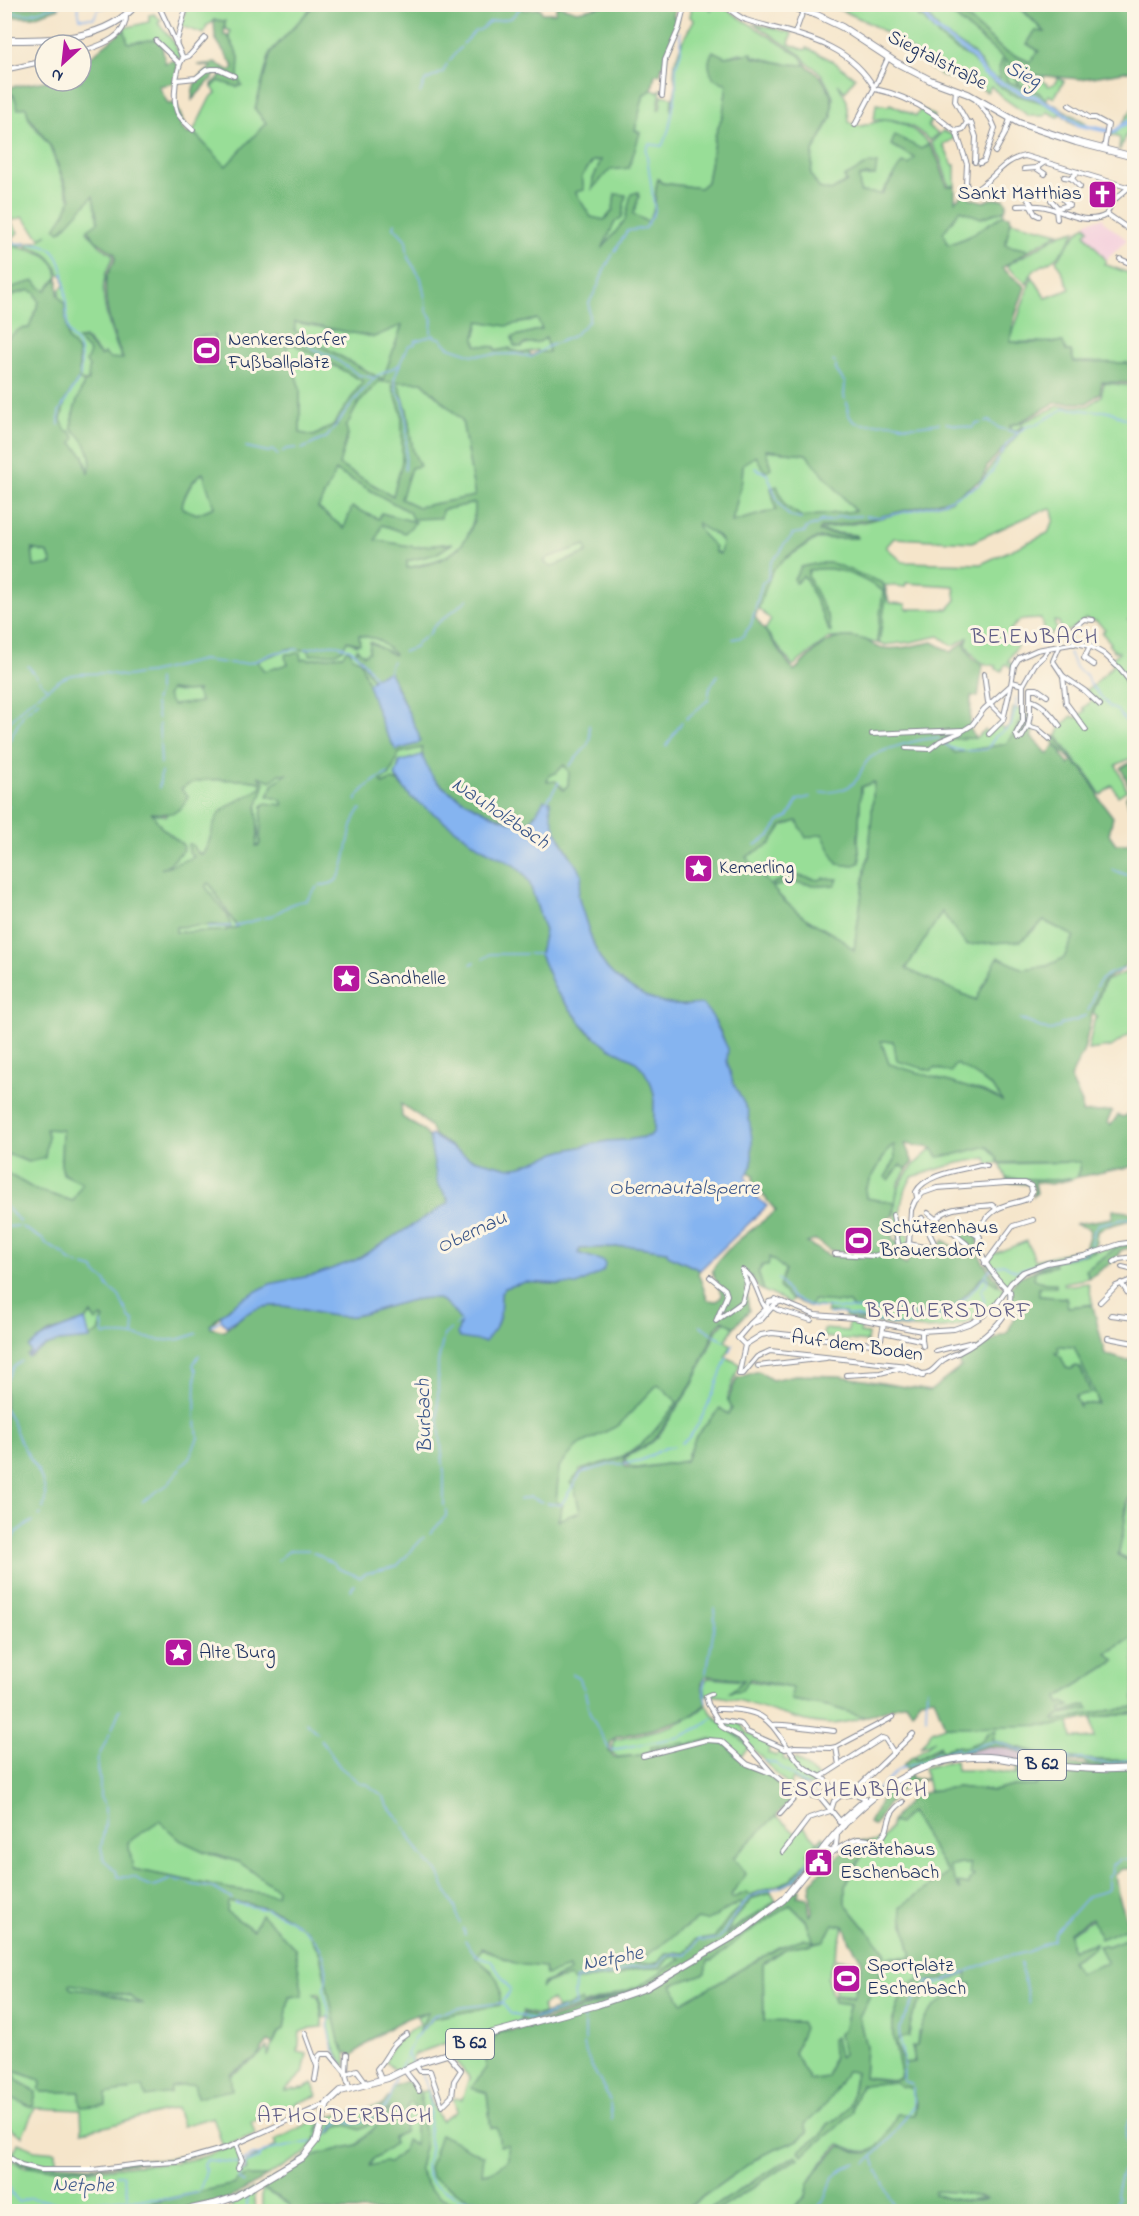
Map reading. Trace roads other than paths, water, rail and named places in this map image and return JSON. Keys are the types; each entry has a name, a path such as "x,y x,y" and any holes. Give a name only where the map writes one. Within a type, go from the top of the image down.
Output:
{"main road":[{"path":"4,40 51,40 71,37 109,25 125,15 136,4"},
{"name":"Siegtalstraße","path":"783,4 842,27 930,80 976,98 1010,119 1067,140 1134,157"},
{"name":"B 62","path":"349,2087 367,2084 400,2073 490,2035 597,2005 646,1988 731,1939 778,1905 795,1887 823,1848 837,1834 841,1824 867,1800 896,1780 927,1765 982,1757 1067,1767 1134,1768"},
{"path":"177,2211 214,2204 235,2197 297,2161 314,2144 326,2107 334,2096 349,2087"}],"street":[{"path":"158,4 183,58"},
{"path":"176,44 186,4"},
{"path":"523,4 530,8 548,4"},
{"path":"662,96 665,60 670,44 679,28 685,4"},
{"path":"723,4 744,19 820,42 848,58 875,86 913,103 956,131 967,164 968,190 973,192 1017,157 1031,157 1127,187"},
{"path":"795,33 803,10"},
{"path":"93,48 108,43 124,27 125,15"},
{"path":"183,58 186,59 205,38"},
{"path":"156,41 180,64"},
{"path":"855,125 889,57"},
{"path":"183,58 177,80 177,110 194,130"},
{"path":"4,70 33,64"},
{"path":"177,80 196,78 206,70 212,69 219,69 234,76"},
{"path":"956,89 955,101 967,122 971,123 976,137 977,163 984,161 995,128 976,98"},
{"path":"1069,105 1090,118 1107,124 1104,150"},
{"path":"995,152 1010,119"},
{"path":"956,131 963,129 967,122"},
{"path":"1024,169 1036,168 1045,162"},
{"path":"1036,168 1046,174"},
{"path":"1071,178 1078,172"},
{"path":"1064,177 1071,178 1080,187"},
{"path":"1017,206 1031,205 1057,209 1088,219 1100,218 1107,214 1113,201 1134,183"},
{"path":"1015,189 1021,188 1035,214 1039,216"},
{"path":"1051,196 1057,209 1057,219"},
{"path":"1057,209 1069,205 1063,199"},
{"path":"1107,214 1127,228"},
{"path":"1120,259 1134,265"},
{"path":"1074,644 1074,627 1084,619 1093,620"},
{"path":"989,734 1003,717 1014,666 1019,658 1030,652 1074,644 1090,646 1108,657 1126,677 1134,693"},
{"path":"1053,662 1059,646"},
{"path":"1090,646 1084,658 1094,665"},
{"path":"1047,696 1033,688 1030,691 1028,726 1021,738 1016,738 1023,721 1023,685 1035,664 1044,656 1048,648"},
{"path":"1044,656 1053,662 1063,676 1100,705"},
{"path":"984,674 989,705 1003,717"},
{"path":"1063,676 1066,703 1086,730"},
{"path":"1011,683 1023,685"},
{"path":"906,748 930,749 942,740 964,730 974,723 1011,683"},
{"path":"1030,700 1045,709 1060,726"},
{"path":"1028,726 1038,729 1050,739"},
{"path":"872,734 964,730"},
{"path":"917,1197 916,1192 919,1187 930,1179 980,1165 987,1166"},
{"path":"909,1244 911,1210 922,1192 937,1188 1023,1183 1031,1186 1032,1192 1029,1198 997,1209 987,1220 980,1237 980,1252 988,1268 1007,1289"},
{"path":"936,1220 947,1210 992,1205 997,1209"},
{"path":"928,1213 967,1244"},
{"path":"893,1215 899,1248"},
{"path":"835,1254 874,1256 909,1244 923,1247 935,1245 922,1218"},
{"path":"988,1268 992,1253 1013,1226 1033,1220"},
{"path":"954,1222 980,1237"},
{"path":"776,1303 815,1315 854,1318 922,1331 954,1329 971,1323 996,1305 1021,1273 1039,1265 1084,1256 1120,1244 1134,1242"},
{"path":"992,1253 998,1252"},
{"path":"1114,1262 1134,1257"},
{"path":"1122,1267 1134,1270"},
{"path":"710,1277 725,1289 727,1295 716,1321 742,1302 747,1284 742,1270 751,1277 767,1310"},
{"path":"1100,1302 1121,1283 1134,1279"},
{"path":"1121,1283 1134,1302"},
{"name":"Auf dem Boden","path":"745,1345 739,1374 743,1374 757,1357 770,1351 907,1366 926,1374 945,1359 977,1340 1006,1312 1010,1306 1011,1296 1007,1289"},
{"path":"776,1303 760,1320 750,1324 738,1338 745,1345 761,1335 772,1333 872,1344 878,1342 884,1323"},
{"path":"776,1303 784,1313 811,1320"},
{"path":"1111,1315 1134,1318"},
{"path":"922,1331 924,1346"},
{"path":"883,1332 922,1340"},
{"path":"1108,1338 1134,1343"},
{"path":"936,1351 977,1340"},
{"path":"758,1366 832,1358"},
{"path":"846,1375 900,1368 921,1376 926,1374"},
{"path":"711,1694 706,1696 706,1700 716,1720 722,1727 740,1737 773,1774 798,1794 834,1801"},
{"path":"717,1709 733,1708 761,1716 773,1725 801,1764 810,1773 821,1778 840,1796"},
{"path":"716,1720 741,1724 747,1732 777,1748 790,1748 836,1747 893,1717"},
{"path":"773,1725 834,1731"},
{"path":"857,1794 860,1785 914,1734"},
{"path":"821,1778 882,1738 894,1753"},
{"path":"643,1756 714,1739 725,1743 747,1764 773,1774"},
{"path":"836,1747 839,1765"},
{"path":"822,1800 831,1788"},
{"path":"780,1814 798,1794"},
{"path":"783,1852 809,1818 830,1811 834,1801 840,1796 857,1794 867,1800"},
{"path":"822,1800 841,1824"},
{"path":"823,1848 833,1852 856,1840 872,1841 880,1838 885,1833 892,1811 903,1802"},
{"path":"828,1859 837,1841 837,1834"},
{"path":"305,2033 315,2057 315,2064 318,2066"},
{"path":"381,2080 377,2069 389,2055 390,2047 407,2034"},
{"path":"315,2080 320,2054 330,2054 346,2074"},
{"path":"347,2054 346,2074 349,2087"},
{"path":"416,2065 420,2071 430,2071 442,2106 452,2096 454,2081 461,2070 447,2054"},
{"path":"346,2074 357,2070 367,2084"},
{"path":"400,2073 409,2077 419,2091"},
{"path":"7,2155 21,2165 37,2169 93,2170 177,2162 236,2144 321,2106 326,2107"},
{"path":"236,2144 242,2162 238,2168"}],"water":[{"path":"389,672 420,741 396,750 383,727 368,684 375,677"},
{"name":"Obernautalsperre","path":"422,755 430,774 438,783 468,803 496,817 520,824 528,823 544,800 550,801 556,831 582,875 578,895 580,903 594,946 607,968 623,983 643,995 674,1005 702,1004 712,1016 728,1049 727,1061 733,1083 748,1111 752,1140 752,1164 746,1177 755,1196 767,1206 700,1270 668,1255 667,1251 632,1246 580,1249 578,1253 603,1261 605,1265 603,1271 577,1285 525,1282 505,1288 501,1293 500,1316 495,1329 485,1342 460,1338 457,1334 461,1321 445,1303 430,1298 342,1317 286,1306 263,1307 248,1312 226,1326 221,1320 221,1315 240,1300 270,1284 315,1275 356,1260 449,1203 438,1185 429,1137 431,1135 469,1158 509,1168 522,1166 562,1151 608,1141 650,1136 654,1131 654,1094 643,1069 633,1059 610,1048 588,1031 556,991 540,954 545,931 530,884 524,874 514,865 480,847 411,797 395,776 400,762"},
{"path":"85,1320 90,1339 58,1342 27,1357 31,1352 29,1347 42,1338"}],"waterway":[{"name":"Sieg","path":"4,12 28,14 63,4"},
{"name":"Sieg","path":"77,4 80,18 94,18 98,9 115,4"},
{"name":"Sieg","path":"916,4 935,29 973,57 984,73 1026,95 1034,96 1079,125 1114,132 1134,117"},
{"path":"463,44 475,31 480,30 489,22 511,18 522,6"},
{"path":"615,251 627,231 645,228 655,211 646,150 649,144 662,146 669,129 676,92 676,67 681,51 680,32"},
{"path":"449,61 461,47"},
{"path":"420,93 425,81 443,72 447,64"},
{"path":"395,223 394,227 406,240 408,258 421,278 426,303"},
{"path":"4,231 9,235 12,243 27,244"},
{"path":"30,244 44,245 54,252 60,262 64,275 68,330 78,345 80,353 80,377"},
{"path":"4,252 7,245"},
{"path":"302,449 327,437 362,391 377,376 399,365 409,345 415,344 415,341 434,335 449,347 473,355 516,354 532,357 547,347 573,336 589,321 589,303 613,254"},
{"path":"426,306 432,319 431,333"},
{"path":"282,343 292,339 301,339 312,348 332,357 359,375 374,378"},
{"path":"400,364 394,379 397,392 403,400 407,426 405,470"},
{"path":"836,366 836,370 845,383 845,399"},
{"path":"59,425 59,412 78,380"},
{"path":"847,402 851,418 860,424 891,423 911,426 939,423"},
{"path":"1000,455 1007,444 1028,426 1037,424 1065,408 1090,411"},
{"path":"1093,411 1109,411 1134,423"},
{"path":"985,422 989,421 999,428 1018,433"},
{"path":"946,423 972,428 981,423"},
{"path":"246,447 269,452 272,450 278,455"},
{"path":"282,452 296,448"},
{"path":"910,511 944,502 977,486 992,472 998,459"},
{"path":"755,468 767,474 787,514 801,519"},
{"path":"865,516 880,517 909,511"},
{"path":"733,639 742,637 751,625 762,583 768,579 774,558 792,534 805,532 806,528 822,520 832,521 838,517 861,516"},
{"path":"819,522 828,522"},
{"path":"403,652 416,647 417,643 430,633 434,626 468,599"},
{"name":"Nauholzbach","path":"305,649 326,645 345,647 357,655 376,679"},
{"name":"Nauholzbach","path":"229,663 242,664 274,653 299,649"},
{"name":"BEIENBACH","path":"1069,653 1076,668 1086,675 1089,683 1110,707 1118,711 1134,733"},
{"name":"Nauholzbach","path":"38,695 63,678 72,675 105,673 129,676 202,660 227,663"},
{"path":"388,674 393,661"},
{"path":"28,666 37,677"},
{"path":"686,719 708,700 710,687 718,675"},
{"path":"158,679 158,691"},
{"path":"39,680 46,688"},
{"path":"155,701 158,694"},
{"name":"Nauholzbach","path":"4,728 35,697"},
{"name":"BEIENBACH","path":"943,742 958,750 987,749 996,736 1011,726 1016,698"},
{"path":"4,750 24,713 39,701"},
{"path":"155,704 158,719"},
{"path":"666,746 682,722"},
{"path":"159,724 161,764"},
{"path":"569,766 587,746 590,739 589,725"},
{"name":"BEIENBACH","path":"820,793 850,786 858,778 869,759 881,752 914,741 939,739"},
{"path":"159,788 161,772"},
{"path":"356,801 365,788 389,773"},
{"path":"547,801 559,782"},
{"name":"BEIENBACH","path":"755,845 770,836 779,822 788,817 798,800 810,797"},
{"path":"4,805 9,807"},
{"path":"320,885 332,883 339,877 352,826 361,809"},
{"path":"1113,870 1133,877"},
{"path":"263,918 274,915 294,903 306,901 317,887"},
{"path":"235,926 260,919"},
{"path":"208,927 231,926"},
{"path":"483,959 490,954 526,954"},
{"path":"529,954 540,954"},
{"path":"471,964 475,962"},
{"path":"1096,987 1108,975 1125,969"},
{"path":"1088,1011 1095,990"},
{"path":"1020,1019 1049,1031 1086,1015"},
{"path":"4,1204 20,1222"},
{"name":"Obernau","path":"778,1279 793,1298 813,1307 898,1311 928,1320 949,1312 971,1293 990,1269 1003,1264 1016,1271 1084,1253 1090,1248 1093,1232 1099,1224 1134,1217"},
{"path":"4,1227 19,1226"},
{"path":"22,1227 64,1254 70,1261 80,1265"},
{"path":"84,1266 94,1269 96,1274 105,1280 108,1287 119,1296 130,1319 134,1321 133,1336"},
{"path":"983,1313 984,1299 981,1290 987,1283 987,1277"},
{"path":"829,1314 840,1313 852,1316"},
{"path":"853,1316 867,1319"},
{"name":"Obernau","path":"211,1326 221,1320"},
{"path":"455,1326 462,1321"},
{"path":"877,1321 887,1322"},
{"name":"Obernau","path":"102,1323 104,1335 172,1340 197,1333"},
{"path":"888,1323 911,1327"},
{"path":"700,1326 706,1329"},
{"name":"Burbach","path":"444,1506 444,1473 438,1415 438,1362 444,1335 451,1329"},
{"path":"707,1330 712,1333"},
{"path":"714,1335 724,1341"},
{"path":"730,1351 734,1344"},
{"path":"195,1418 196,1370 193,1365 199,1355"},
{"path":"681,1443 695,1430 727,1357"},
{"path":"4,1380 7,1379 13,1367 22,1361"},
{"path":"4,1408 21,1443 40,1474 45,1491 43,1509"},
{"path":"182,1465 188,1460 198,1438 196,1421"},
{"path":"624,1464 642,1460 674,1446"},
{"path":"546,1503 561,1505 581,1473 612,1464 622,1464"},
{"path":"161,1489 181,1468"},
{"path":"142,1502 159,1490"},
{"path":"519,1500 530,1497 542,1502"},
{"name":"Burbach","path":"430,1534 446,1516 446,1509"},
{"path":"11,1543 16,1532 33,1521"},
{"name":"Burbach","path":"313,1552 334,1563 337,1568 360,1577 367,1573 397,1566 424,1537"},
{"path":"4,1577 9,1546"},
{"path":"278,1560 290,1550 309,1550"},
{"path":"351,1590 354,1585"},
{"path":"708,1664 715,1623 714,1608"},
{"path":"706,1702 704,1688 707,1666"},
{"path":"572,1674 578,1677 584,1689"},
{"path":"926,1719 927,1688"},
{"path":"585,1692 590,1714 609,1749"},
{"path":"112,1729 120,1709"},
{"path":"611,1750 680,1737 702,1726 713,1717"},
{"path":"306,1722 317,1733"},
{"path":"110,1733 98,1758 97,1769 100,1797 105,1806 105,1825 101,1848 104,1860 116,1871 118,1877 135,1877 151,1886 173,1879 179,1882 181,1880 215,1889 232,1899"},
{"path":"321,1740 340,1767 361,1784 367,1784 384,1797 402,1824"},
{"name":"Netphe","path":"874,1793 899,1769 925,1761 938,1753 956,1748 960,1752 990,1742 1043,1758 1081,1759 1108,1764 1134,1759"},
{"path":"764,1761 775,1763 808,1787"},
{"path":"812,1788 816,1793"},
{"path":"824,1797 835,1795"},
{"path":"404,1827 421,1855 439,1874 460,1923"},
{"name":"Netphe","path":"400,2069 414,2039 435,2014 464,2007 502,2003 511,2014 521,2015 531,2020 576,2005 574,1993 576,1979 610,1975 633,1967 659,1965 668,1955 687,1955 699,1939 702,1941 719,1939 748,1899 794,1880 819,1846 829,1837"},
{"path":"912,2084 903,2081 899,2028 919,1991 928,1982 945,1982 1000,1958 1028,1952 1053,1940 1055,1933 1088,1896 1108,1889 1108,1877 1113,1872 1112,1865 1120,1860"},
{"path":"1124,1860 1134,1860"},
{"path":"235,1903 263,1909"},
{"path":"265,1909 299,1925 309,1933 323,1953 326,1966 324,1989 329,2013 330,2035 341,2064"},
{"path":"463,1928 465,1935"},
{"path":"465,1941 476,1955 491,1961 510,1989"},
{"path":"1021,1963 1029,2004"},
{"path":"502,2002 510,1991"},
{"path":"581,2012 585,2025 585,2041"},
{"path":"513,2025 519,2021"},
{"path":"584,2044 588,2059 610,2101"},
{"path":"407,2053 412,2063"},
{"path":"421,2072 430,2101 430,2148 426,2169 433,2184 457,2197"},
{"name":"Netphe","path":"318,2139 330,2133 343,2120 357,2123 379,2114 388,2102 395,2078"},
{"path":"866,2163 890,2139 913,2106 913,2087"},
{"path":"610,2104 612,2120"},
{"path":"1111,2212 1118,2197 1116,2195 1120,2179 1128,2164 1130,2152 1128,2150 1131,2143 1127,2143 1126,2131 1127,2124 1134,2114"},
{"name":"Netphe","path":"242,2161 265,2151 311,2142"},
{"path":"244,2183 238,2179 246,2163 260,2158 260,2155"},
{"path":"873,2157 876,2167"},
{"path":"4,2167 7,2158"},
{"name":"Netphe","path":"4,2186 10,2187 10,2192 19,2202 31,2198 69,2205 120,2199 169,2199 199,2192 206,2171 204,2164 207,2160 238,2163"},
{"path":"814,2212 825,2199 833,2178 844,2168 856,2163"},
{"path":"877,2170 897,2212"},
{"path":"116,2175 123,2175 128,2196"},
{"path":"109,2177 114,2176"},
{"path":"246,2194 248,2212"},
{"path":"458,2199 477,2200 487,2207"},
{"path":"100,2201 100,2212"},
{"path":"488,2207 493,2212"}],"place":[{"name":"Sankt Matthias","path":"1103,194"},
{"name":"Nenkersdorfer Fußballplatz","path":"207,351"},
{"name":"Kemerling","path":"698,868"},
{"name":"Sandhelle","path":"346,979"},
{"name":"Schützenhaus Brauersdorf","path":"859,1240"},
{"name":"Alte Burg","path":"178,1653"},
{"name":"Gerätehaus Eschenbach","path":"819,1862"},
{"name":"Sportplatz Eschenbach","path":"846,1978"}],"district":[{"name":"BEIENBACH","path":"1035,638"},
{"name":"BRAUERSDORF","path":"949,1312"},
{"name":"ESCHENBACH","path":"854,1791"},
{"name":"AFHOLDERBACH","path":"345,2117"}]}
